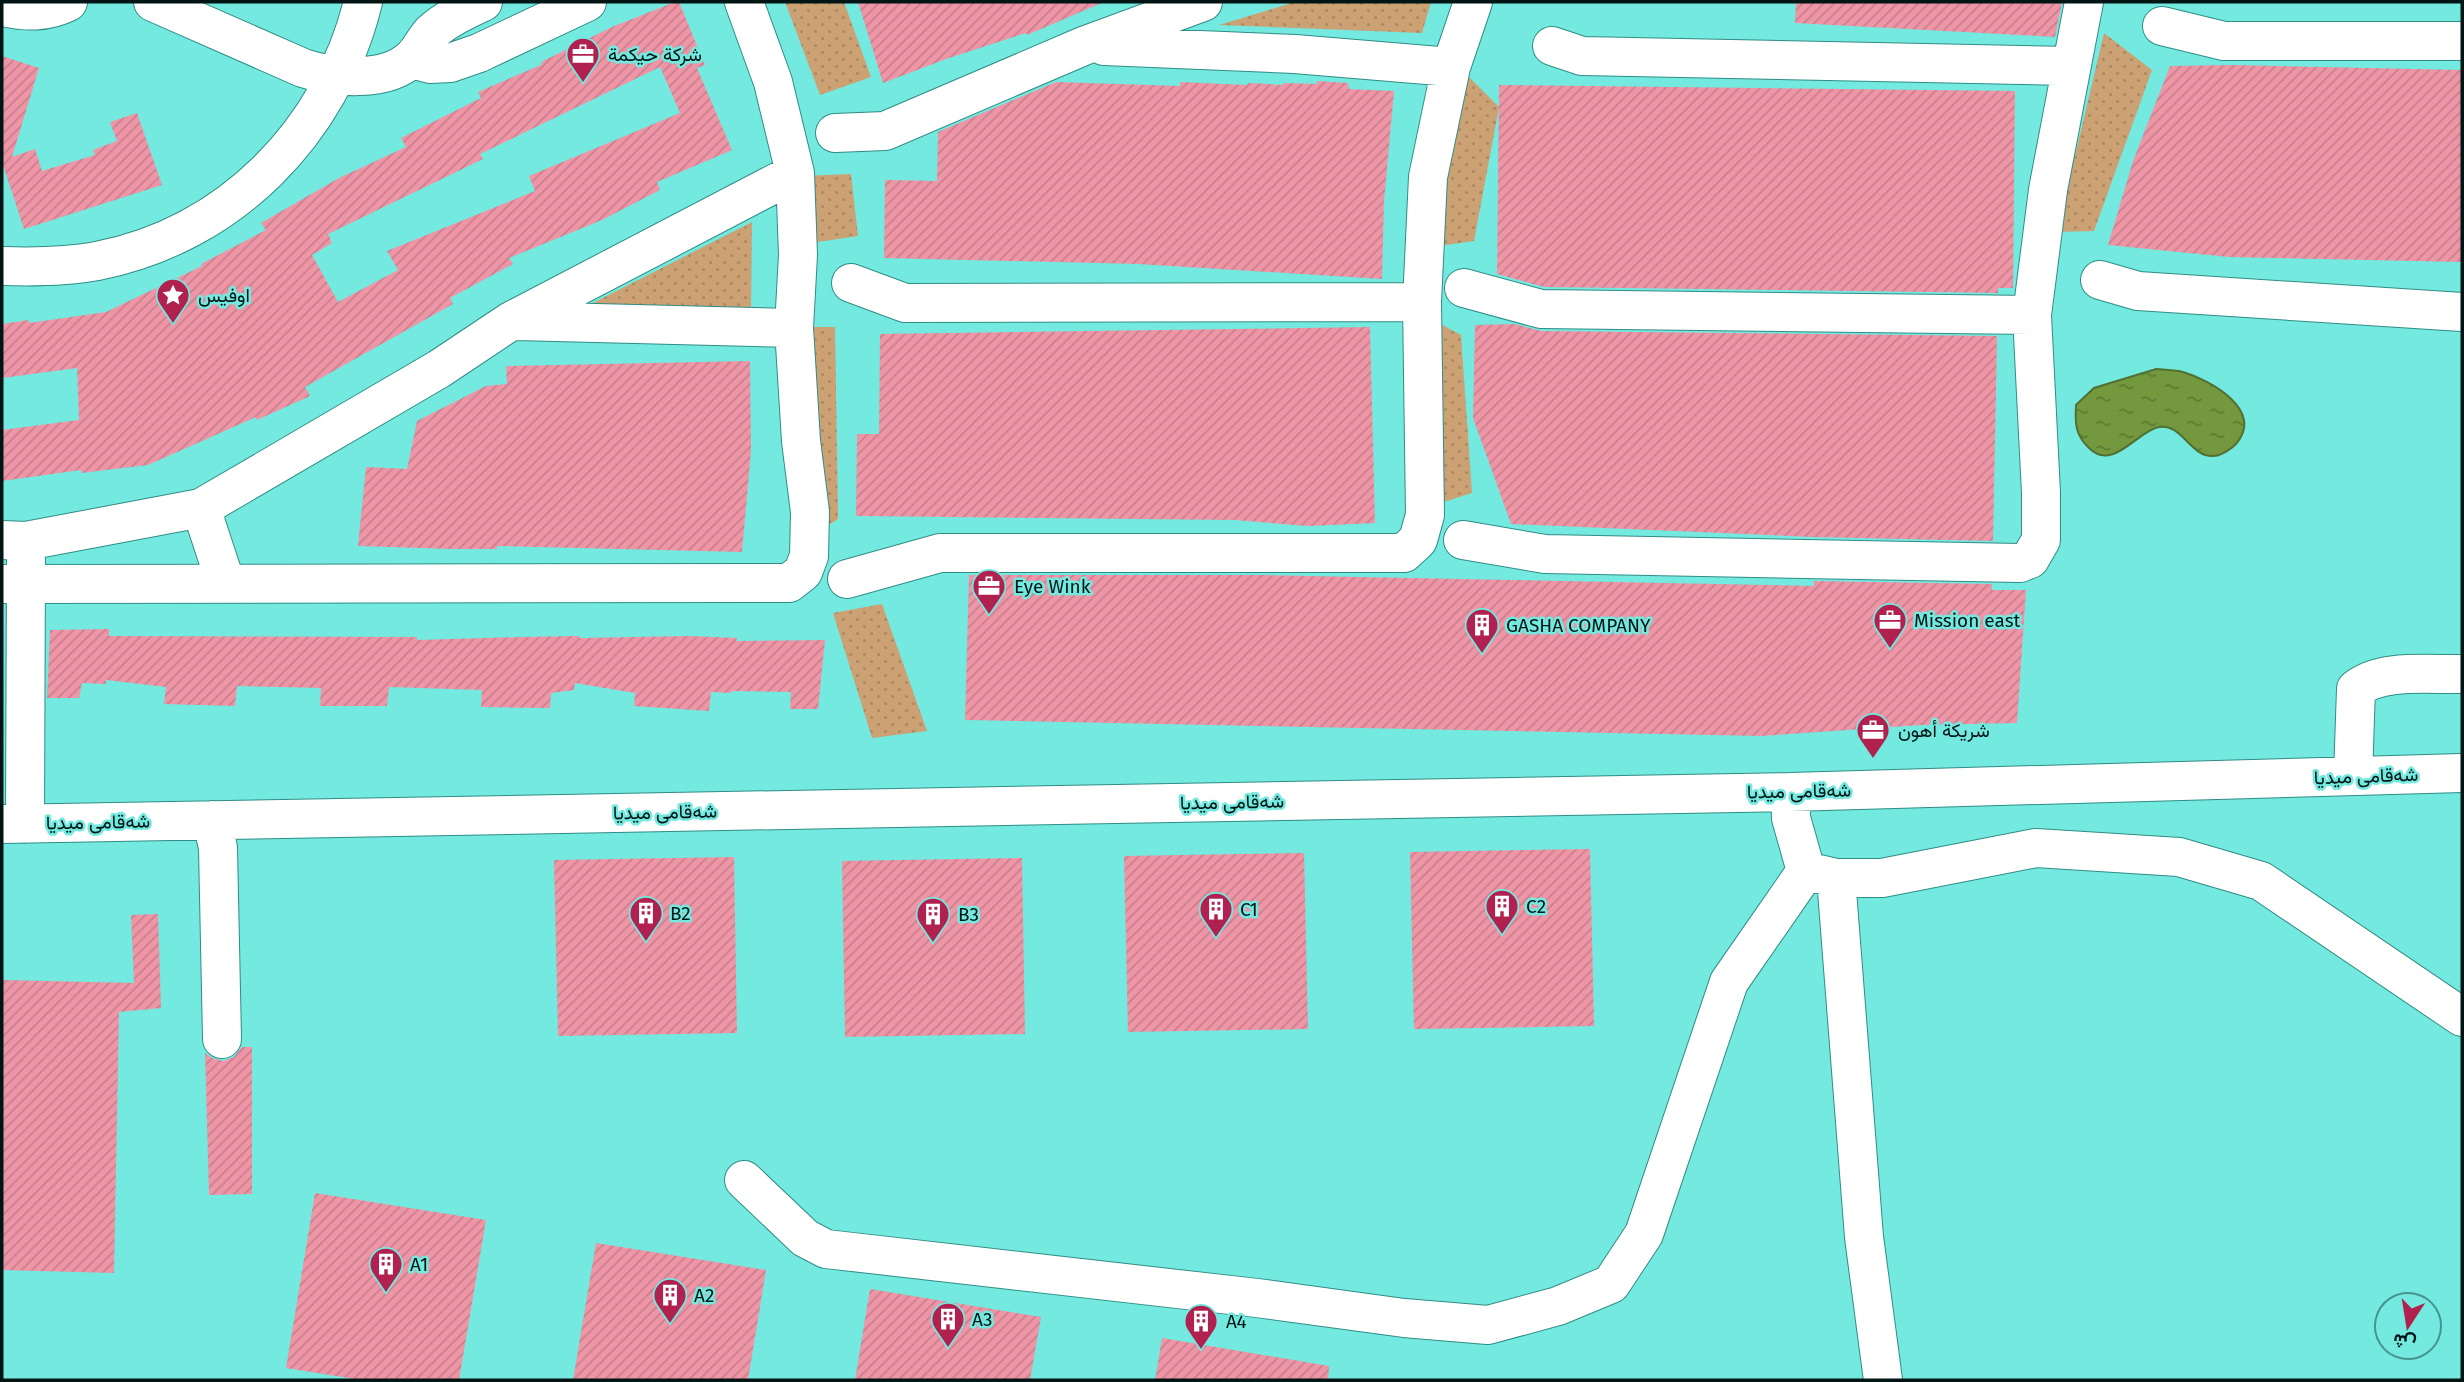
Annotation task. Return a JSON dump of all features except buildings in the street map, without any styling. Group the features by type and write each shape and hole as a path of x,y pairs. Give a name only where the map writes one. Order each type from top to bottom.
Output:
{"street":[{"path":"2,7 27,12 54,9 68,2"},
{"path":"153,2 303,68 338,76 357,77 376,74 411,60 431,33 455,16 483,2"},
{"path":"2,266 46,268 97,261 148,247 195,225 239,196 278,162 311,121 338,76 356,32 363,2"},
{"path":"411,60 430,64 450,63 479,53 587,2"},
{"path":"14,584 789,583 803,572 809,556 810,512 801,441 794,328 798,255 794,173 773,82 744,2"},
{"path":"835,134 885,131 1086,45 1203,2"},
{"path":"847,579 940,553 1404,553 1418,540 1425,515 1422,302 1428,177 1451,67 1473,2"},
{"path":"1463,540 1545,554 2020,563 2030,559 2041,540 2032,315 2048,190 2084,2"},
{"path":"2162,26 2224,41 2462,41"},
{"path":"1086,45 1295,54 1451,67"},
{"path":"1552,46 1581,56 2071,66"},
{"path":"13,824 14,541 201,508 439,369 511,321 794,173"},
{"path":"2100,280 2138,291 2462,312"},
{"path":"851,283 905,303 1422,302"},
{"path":"1464,288 1541,309 2032,315"},
{"path":"511,321 794,328"},
{"path":"201,508 226,584"},
{"path":"2353,776 2356,689 2367,680 2387,676 2462,674"},
{"name":"شەقامی میدیا","path":"13,824 1790,792 2462,773"},
{"path":"1790,792 1791,818 1821,875 1883,1380"},
{"path":"212,820 218,848 222,1039"},
{"path":"1821,875 1882,877 2036,848 2179,857 2260,881 2462,1017"},
{"path":"744,1180 805,1238 826,1250 1257,1298 1404,1318 1488,1325 1558,1306 1611,1284 1644,1234 1730,982 1821,875"}],"shaded area":[{"path":"785,2 844,2 871,77 820,95"},
{"path":"1295,2 1431,2 1422,33 1219,25"},
{"path":"2104,33 2152,70 2094,231 2057,232"},
{"path":"1463,71 1499,107 1474,241 1425,248"},
{"path":"851,174 858,236 811,243 803,176"},
{"path":"752,222 751,310 591,304"},
{"path":"1416,311 1461,335 1472,493 1431,506"},
{"path":"800,327 835,327 838,519 814,534"},
{"path":"882,604 927,731 872,738 833,613"}],"water":[{"path":"2156,369 2180,371 2194,376 2230,398 2239,408 2244,420 2243,431 2236,444 2219,455 2205,455 2174,430 2159,427 2116,453 2098,454 2089,448 2077,428 2076,405 2094,388"}],"place":[{"name":"شركة حيكمة","path":"583,84"},
{"name":"اوفيس","path":"173,325"},
{"name":"Eye Wink","path":"989,616"},
{"name":"Mission east","path":"1890,650"},
{"name":"GASHA COMPANY","path":"1482,655"},
{"name":"شريكة أهون","path":"1873,760"},
{"name":"C2","path":"1502,936"},
{"name":"C1","path":"1216,939"},
{"name":"B2","path":"646,943"},
{"name":"B3","path":"933,944"},
{"name":"A1","path":"386,1294"},
{"name":"A2","path":"670,1325"},
{"name":"A3","path":"948,1349"},
{"name":"A4","path":"1201,1351"}]}
